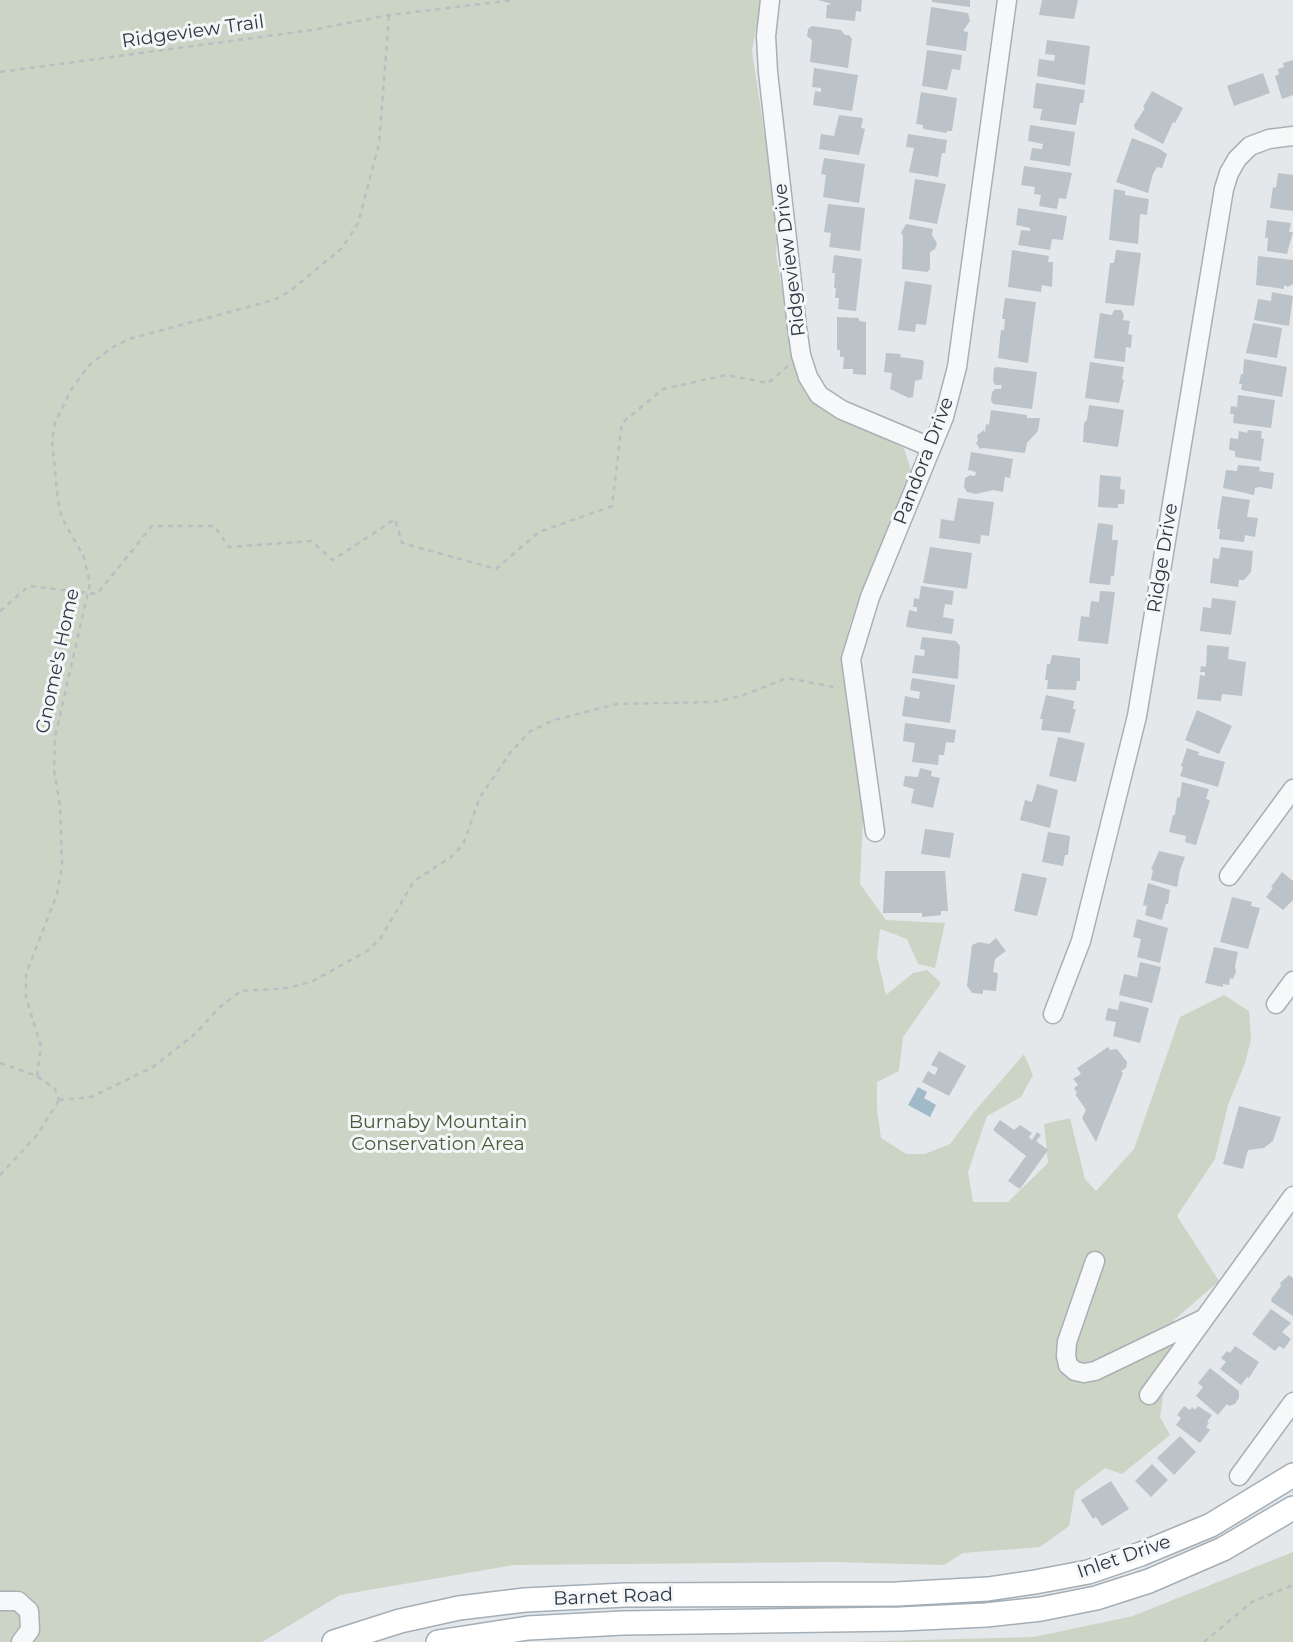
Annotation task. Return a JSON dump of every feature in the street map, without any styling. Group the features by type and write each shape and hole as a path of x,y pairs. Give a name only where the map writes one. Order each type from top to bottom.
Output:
{"main road":[{"name":"Inlet Drive","path":"897,1594 988,1589 1088,1572 1141,1554 1211,1525 1293,1475"},
{"name":"Inlet Drive","path":"900,1619 986,1615 1041,1609 1097,1598 1149,1581 1223,1549 1293,1508"},
{"name":"Barnet Road","path":"334,1642 400,1621 458,1608 525,1600 625,1595 897,1594"},
{"name":"Barnet Road","path":"438,1642 528,1628 900,1619"}],"street":[{"name":"Ridgeview Drive","path":"770,0 765,36 768,72 801,355 808,377 819,395 842,410 930,447"},
{"name":"Pandora Drive","path":"875,832 851,659 870,597 944,416 957,367 1007,0"},
{"name":"Ridge Drive","path":"1053,1014 1081,941 1137,716 1224,189 1237,159 1250,146 1269,139 1293,136"},
{"path":"1229,876 1293,789"},
{"path":"1276,1003 1293,981"},
{"path":"1149,1395 1293,1196"},
{"path":"1095,1261 1067,1342 1068,1365 1075,1371 1095,1371 1203,1319"},
{"path":"1239,1476 1293,1402"},
{"path":"0,1601 18,1601 29,1611 31,1623 26,1640"}],"path":[{"name":"Ridgeview Trail","path":"0,72 312,30 389,15 515,0"},
{"name":"Gnome's Home","path":"37,1076 41,1046 26,998 26,974 57,894 62,866 60,806 54,771 55,737 90,583 84,557 62,518 58,501 52,440 55,423 71,390 88,366 113,347 129,339 274,300 290,291 342,248 358,223 379,144 389,15"},
{"path":"0,611 29,586 97,594 152,526 214,526 229,547 311,541 333,560 395,519 402,543 496,569 539,532 612,506 622,423 663,389 726,375 768,383 801,355"},
{"path":"59,1100 91,1097 153,1066 195,1034 220,1007 241,991 289,988 313,981 367,951 380,939 414,881 454,855 464,842 480,797 510,753 529,732 554,720 617,704 714,702 741,696 788,678 856,692"},
{"path":"0,1063 37,1076 55,1089 59,1100"},
{"path":"0,1175 37,1135 59,1100"},
{"path":"1204,1642 1252,1602 1293,1585"}],"green space":[{"name":"Burnaby Mountain Conservation Area","path":"0,0 761,0 752,51 778,224 776,255 790,333 820,406 904,448 911,471 849,627 845,675 864,796 860,884 886,920 945,923 935,968 918,964 907,939 880,929 877,956 886,995 913,973 927,970 941,983 903,1037 899,1071 877,1082 881,1138 906,1154 925,1154 950,1144 1024,1054 1033,1075 1021,1097 987,1116 968,1172 973,1202 1008,1202 1048,1163 1044,1124 1070,1118 1085,1179 1096,1191 1134,1149 1180,1017 1224,995 1249,1011 1251,1039 1245,1063 1228,1105 1215,1159 1177,1216 1219,1281 1174,1320 1160,1417 1170,1435 1122,1474 1105,1468 1075,1491 1069,1526 1040,1547 963,1553 944,1565 834,1562 514,1565 340,1595 262,1642 0,1642"},
{"path":"1293,1552 1293,1642 845,1642 1034,1637 1133,1616"}],"water":[{"path":"918,1087 927,1092 924,1098 936,1105 930,1117 908,1105"}],"building":[{"path":"818,0 862,0 861,12 856,11 855,21 826,18 827,5 832,4"},
{"path":"970,0 970,7 932,2"},
{"path":"1042,0 1078,0 1074,19 1039,15"},
{"path":"931,7 968,13 970,21 963,31 968,32 966,51 926,45"},
{"path":"812,26 841,30 845,35 849,35 852,39 848,68 810,62 812,40 807,36 808,29"},
{"path":"1047,40 1090,46 1085,85 1037,76 1039,59 1054,61 1055,55 1045,54"},
{"path":"927,50 962,55 960,70 952,69 947,90 922,86"},
{"path":"1293,60 1293,95 1282,99 1275,76 1279,74 1278,69 1284,67 1283,63"},
{"path":"814,68 858,75 852,111 813,105 815,91 821,92 821,88 812,87"},
{"path":"1263,73 1270,93 1234,106 1227,86"},
{"path":"1036,83 1085,90 1076,125 1040,120 1042,109 1033,108"},
{"path":"1152,91 1183,108 1163,144 1135,129 1134,125"},
{"path":"921,92 957,98 952,131 947,133 923,129 923,125 916,124"},
{"path":"839,115 863,118 861,128 865,129 859,155 819,149 821,134 834,136"},
{"path":"1030,125 1075,132 1070,166 1030,160 1032,148 1042,149 1043,144 1028,141"},
{"path":"908,134 947,140 938,177 909,172 914,148 906,147"},
{"path":"1132,138 1167,154 1162,168 1157,167 1153,174 1148,193 1116,182"},
{"path":"824,158 865,164 859,203 823,197 826,175 821,174"},
{"path":"1024,166 1072,173 1066,199 1059,198 1057,209 1039,206 1041,195 1034,194 1035,187 1021,185"},
{"path":"1278,173 1293,175 1293,211 1270,208"},
{"path":"915,179 946,184 937,224 909,219"},
{"path":"1114,189 1125,191 1125,195 1149,199 1147,215 1140,214 1138,244 1109,240"},
{"path":"828,204 865,208 860,251 829,247 831,233 824,232"},
{"path":"1018,208 1067,216 1063,240 1052,239 1050,250 1018,245 1021,230 1030,231 1030,228 1016,225"},
{"path":"1267,220 1291,223 1289,232 1293,232 1287,254 1267,251"},
{"path":"906,224 933,229 932,235 937,243 935,249 930,252 930,269 927,272 902,269 901,233"},
{"path":"1012,250 1049,256 1048,262 1053,262 1052,287 1042,285 1041,292 1008,287"},
{"path":"1116,250 1141,253 1134,306 1105,303 1110,263 1114,263"},
{"path":"834,255 862,259 856,311 838,309 839,298 835,298 834,288 835,273 832,273"},
{"path":"1258,256 1293,260 1293,284 1288,287 1284,285 1284,289 1256,285"},
{"path":"905,281 932,285 926,325 916,324 915,332 898,330"},
{"path":"1272,292 1293,296 1289,326 1254,320 1258,299 1271,301"},
{"path":"1005,298 1036,302 1028,363 998,358 1001,330 1004,330 1005,319 1002,319"},
{"path":"1114,310 1121,310 1123,320 1130,321 1128,334 1132,335 1131,348 1126,347 1125,362 1094,358 1100,313 1112,315"},
{"path":"837,317 859,318 859,321 866,322 866,375 853,374 853,369 843,369 844,357 840,357 840,350 837,350"},
{"path":"1253,323 1282,328 1277,358 1246,353"},
{"path":"886,353 901,354 900,357 924,362 922,379 915,381 913,397 909,398 890,389 892,373 884,372"},
{"path":"1244,359 1287,367 1282,397 1241,390 1242,384 1239,384"},
{"path":"1090,362 1124,367 1119,403 1085,398"},
{"path":"994,368 1037,372 1032,409 993,404 992,392 1001,389 1002,385 995,385 993,381"},
{"path":"1238,395 1275,400 1271,428 1233,423 1231,406 1237,407"},
{"path":"1089,405 1124,410 1118,447 1083,442"},
{"path":"991,410 1040,418 1038,431 1027,443 1025,453 980,449 976,443 977,435 984,430 985,433"},
{"path":"1248,430 1262,431 1261,438 1264,439 1261,461 1235,457 1235,451 1229,450 1230,438 1238,439 1239,431 1247,433"},
{"path":"971,452 1013,459 1010,478 1005,477 1003,492 967,492 964,487 965,478 975,476 976,472 968,470"},
{"path":"1238,465 1260,467 1259,471 1274,473 1272,489 1255,488 1254,495 1223,488 1226,470 1237,471"},
{"path":"1100,475 1121,477 1120,489 1125,490 1124,504 1118,504 1118,508 1098,507"},
{"path":"1222,496 1250,500 1247,517 1258,518 1255,537 1245,535 1244,542 1219,539 1220,529 1217,529"},
{"path":"958,498 994,502 989,536 981,535 980,544 939,538 941,519 954,521"},
{"path":"1098,523 1113,525 1112,540 1118,540 1114,576 1111,576 1110,585 1089,583"},
{"path":"930,547 972,553 967,589 923,583"},
{"path":"1221,547 1253,551 1251,572 1244,580 1239,580 1238,587 1210,583 1213,558 1219,559"},
{"path":"921,586 954,591 952,605 945,604 943,617 954,619 952,634 906,627 909,610 917,612 917,607 913,607 914,598 919,599"},
{"path":"1100,591 1115,592 1108,644 1078,641 1081,616 1089,617 1091,601 1099,602"},
{"path":"1212,598 1236,601 1231,635 1200,631 1203,607 1211,608"},
{"path":"922,637 956,641 960,646 958,679 912,673 915,655 924,656 925,650 920,649"},
{"path":"1207,645 1229,647 1228,659 1246,662 1242,696 1222,694 1221,701 1197,699 1200,675 1205,676 1205,672 1200,672 1201,666 1206,667"},
{"path":"1052,655 1080,658 1080,681 1077,681 1076,690 1047,689 1047,664 1050,664"},
{"path":"912,678 955,685 950,723 902,716 905,696 919,699 920,692 910,690"},
{"path":"1046,695 1074,701 1073,709 1076,709 1070,733 1041,730 1043,719 1040,719"},
{"path":"1197,710 1232,726 1219,754 1185,740"},
{"path":"905,723 956,730 954,743 946,742 944,755 939,755 938,765 912,762 915,743 903,741"},
{"path":"1058,737 1085,743 1076,782 1049,776"},
{"path":"1187,748 1199,752 1198,755 1225,762 1218,787 1180,776"},
{"path":"920,768 932,771 931,776 940,778 933,808 911,803 914,789 903,786 905,776 918,777"},
{"path":"1182,782 1209,789 1206,799 1210,800 1196,845 1185,842 1186,836 1169,832"},
{"path":"1037,784 1058,790 1050,828 1020,820 1025,800 1032,802"},
{"path":"925,829 954,833 950,858 921,854"},
{"path":"1048,832 1070,836 1068,855 1065,855 1063,866 1042,862"},
{"path":"1159,851 1185,857 1177,887 1151,880 1151,869"},
{"path":"885,871 945,871 948,911 941,911 941,915 922,917 922,913 883,913"},
{"path":"1282,872 1293,881 1293,900 1283,910 1266,897"},
{"path":"1022,873 1047,878 1037,916 1014,911"},
{"path":"1148,883 1170,890 1162,920 1145,915 1147,906 1143,905"},
{"path":"1232,897 1252,902 1251,906 1260,908 1248,949 1220,942"},
{"path":"1137,919 1168,928 1160,963 1137,957 1141,939 1133,937"},
{"path":"996,938 1006,951 995,959 993,972 998,973 996,991 972,993 967,986 972,945 979,942 989,944"},
{"path":"1214,947 1238,952 1233,979 1230,978 1229,985 1223,984 1223,987 1205,983"},
{"path":"1140,962 1161,967 1152,1003 1119,995 1124,974 1137,977"},
{"path":"1120,1001 1149,1008 1140,1043 1113,1036 1116,1022 1105,1020 1108,1008 1118,1010"},
{"path":"1108,1047 1110,1050 1117,1049 1127,1062 1126,1068 1121,1071 1123,1073 1096,1142 1082,1118 1086,1110 1075,1094 1077,1093 1074,1088 1078,1085 1073,1079 1081,1074 1077,1068"},
{"path":"939,1051 966,1066 949,1096 922,1082 928,1071 935,1075 938,1068 931,1065"},
{"path":"1239,1106 1281,1117 1273,1141 1264,1148 1248,1150 1243,1169 1223,1164"},
{"path":"1000,1120 1014,1130 1020,1125 1032,1133 1029,1137 1032,1140 1037,1132 1041,1135 1036,1141 1048,1150 1020,1189 1008,1181 1026,1156 993,1130"},
{"path":"1289,1275 1293,1278 1293,1316 1271,1299 1281,1286 1280,1283"},
{"path":"1271,1309 1291,1323 1282,1332 1291,1339 1284,1349 1279,1346 1275,1351 1252,1334"},
{"path":"1235,1346 1259,1362 1241,1385 1220,1369 1226,1362 1221,1358"},
{"path":"1210,1368 1239,1391 1235,1404 1227,1404 1218,1415 1196,1396 1203,1387 1198,1383"},
{"path":"1184,1406 1195,1410 1198,1406 1212,1415 1206,1427 1210,1430 1200,1443 1176,1425 1181,1418 1177,1415"},
{"path":"1180,1436 1196,1452 1174,1475 1157,1458"},
{"path":"1152,1464 1168,1480 1151,1497 1135,1481"},
{"path":"1111,1481 1129,1509 1102,1526 1096,1517 1093,1519 1081,1500"}]}
